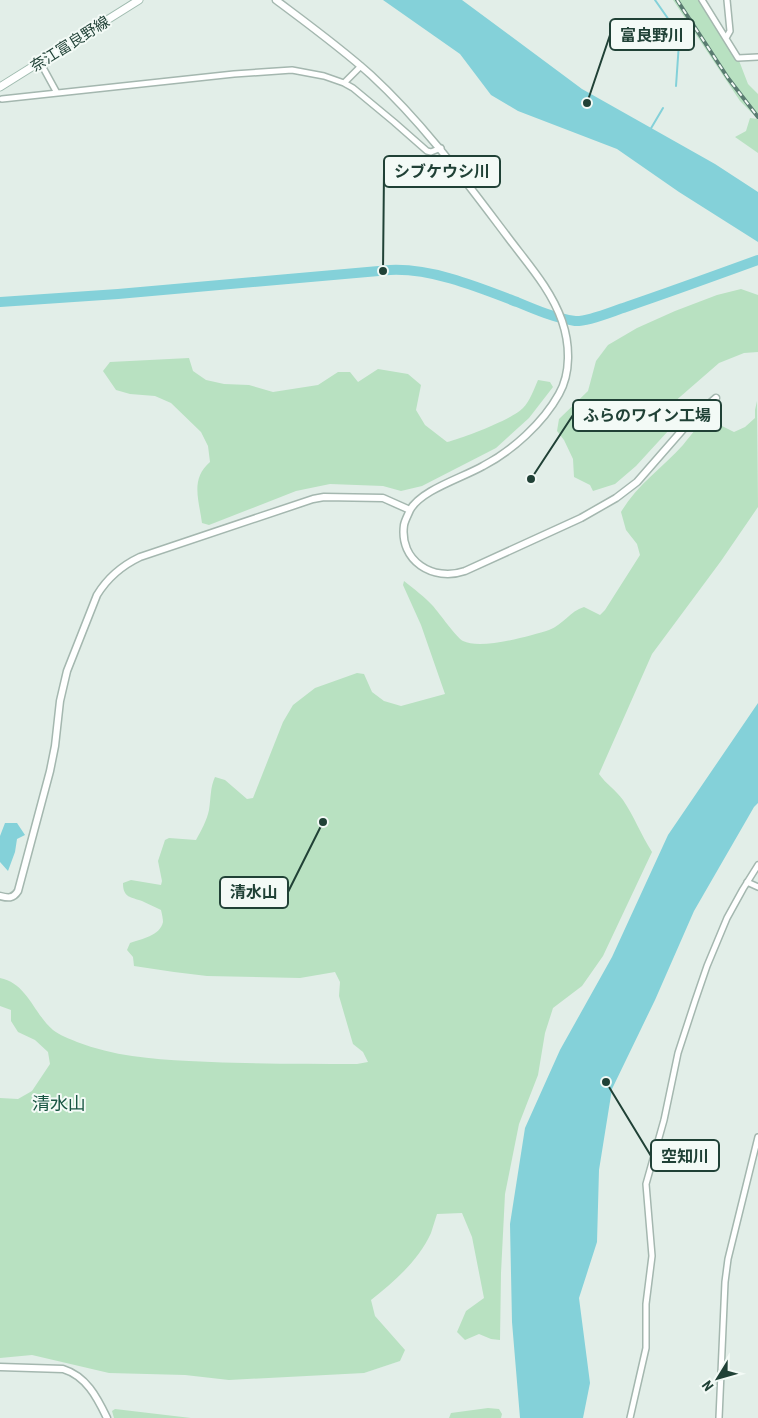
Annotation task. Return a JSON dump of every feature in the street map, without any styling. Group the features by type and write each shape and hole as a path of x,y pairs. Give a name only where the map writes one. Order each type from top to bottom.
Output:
{"main road":[{"name":"奈江富良野線","path":"0,87 139,0"}],"street":[{"path":"276,0 361,66 391,94 440,148 544,286 562,320 568,357 564,382 554,403 537,423 494,460 425,495 415,502 410,510 404,525 407,548 414,559 425,569 438,574 452,574 464,571 581,518 616,498 637,482 692,419 716,398"},
{"path":"702,0 738,58 758,57"},
{"path":"726,38 730,31 728,0"},
{"path":"40,62 57,93"},
{"path":"344,83 361,66"},
{"path":"2,99 279,70 303,72 324,76 344,83 374,105 427,151 431,152 440,148"},
{"path":"0,896 10,898 16,895 18,891 50,771 67,671 97,595 114,573 129,562 140,557 313,499 324,497 383,498 410,510"},
{"path":"630,1418 646,1348 646,1304 652,1256 646,1184 664,1120 678,1052 695,1000 727,918 758,865"},
{"path":"748,882 758,887"},
{"path":"719,1418 725,1282 728,1259 758,1136"},
{"path":"0,1367 63,1369 69,1371 81,1378 94,1393 107,1417"}],"green space":[{"path":"673,0 702,0 738,58 748,84 758,94 758,119 740,101"},
{"path":"750,118 758,119 758,153 735,137 746,131"},
{"path":"741,289 758,295 758,352 744,353 719,363 673,403 673,411 680,418 636,466 615,484 593,491 590,485 574,477 573,459 564,440 557,431 559,419 588,391 596,361 608,345 637,328 675,311 717,295"},
{"path":"189,358 193,371 206,380 224,384 249,385 273,392 318,385 338,372 350,372 358,382 378,369 408,374 421,385 416,410 425,425 447,442 487,428 518,412 528,402 538,380 550,382 553,387 529,418 496,448 422,486 401,491 383,486 330,484 296,491 209,525 202,523 197,490 200,475 210,462 208,446 201,432 171,403 155,396 130,394 116,390 103,371 110,362"},
{"path":"757,401 758,507 721,561 652,654 599,774 623,800 652,852 603,956 582,986 553,1008 545,1033 538,1075 519,1124 505,1194 500,1340 491,1339 479,1334 465,1340 457,1332 466,1311 484,1298 472,1237 462,1213 437,1214 431,1233 420,1252 397,1278 371,1300 375,1316 405,1350 400,1361 364,1373 229,1380 185,1375 109,1373 32,1355 0,1358 0,1098 18,1099 32,1091 50,1064 48,1052 35,1040 18,1032 11,1021 11,1010 0,1006 0,978 9,981 24,992 46,1023 55,1032 104,1051 146,1058 210,1062 357,1064 368,1062 363,1052 353,1044 339,996 340,982 335,972 300,978 207,976 134,966 133,957 127,950 130,943 154,934 161,927 163,919 161,910 131,898 126,894 123,883 131,880 161,885 158,861 165,840 169,838 196,840 208,814 211,789 215,777 225,780 247,799 253,798 283,722 293,705 315,688 357,673 364,674 372,692 384,701 401,706 445,694 421,625 403,585 404,581 430,603 460,639 471,643 481,644 506,641 549,630 584,607 600,615 640,555 637,544 626,530 621,512 627,503 704,421 713,415 722,426 734,432 745,427 755,418"},
{"path":"488,1408 499,1409 502,1414 501,1418 449,1418 451,1413"},
{"path":"115,1409 191,1418 114,1418 112,1411"}],"water":[{"path":"383,0 462,0 582,89 715,164 758,192 758,242 679,192 617,149 518,111 491,95 460,54"},
{"path":"758,703 758,803 694,911 655,1000 612,1089 599,1170 597,1242 579,1298 590,1383 583,1418 520,1418 512,1322 510,1224 525,1128 560,1050 612,957 668,835"},
{"path":"5,823 17,823 25,835 17,839 15,852 8,871 0,862 0,836"}],"waterway":[{"path":"655,0 669,20 679,43 676,86"},
{"path":"650,130 663,108"},
{"path":"0,302 406,270 438,275 487,290 553,316 580,321 676,290 758,260"}],"railway":[{"path":"677,0 728,78 758,117"}],"place":[{"name":"富良野川","path":"587,103"},
{"name":"シブケウシ川","path":"383,271"},
{"name":"ふらのワイン工場","path":"531,479"},
{"name":"清水山","path":"323,822"},
{"name":"空知川","path":"606,1082"}],"district":[{"name":"清水山","path":"59,1104"}]}
